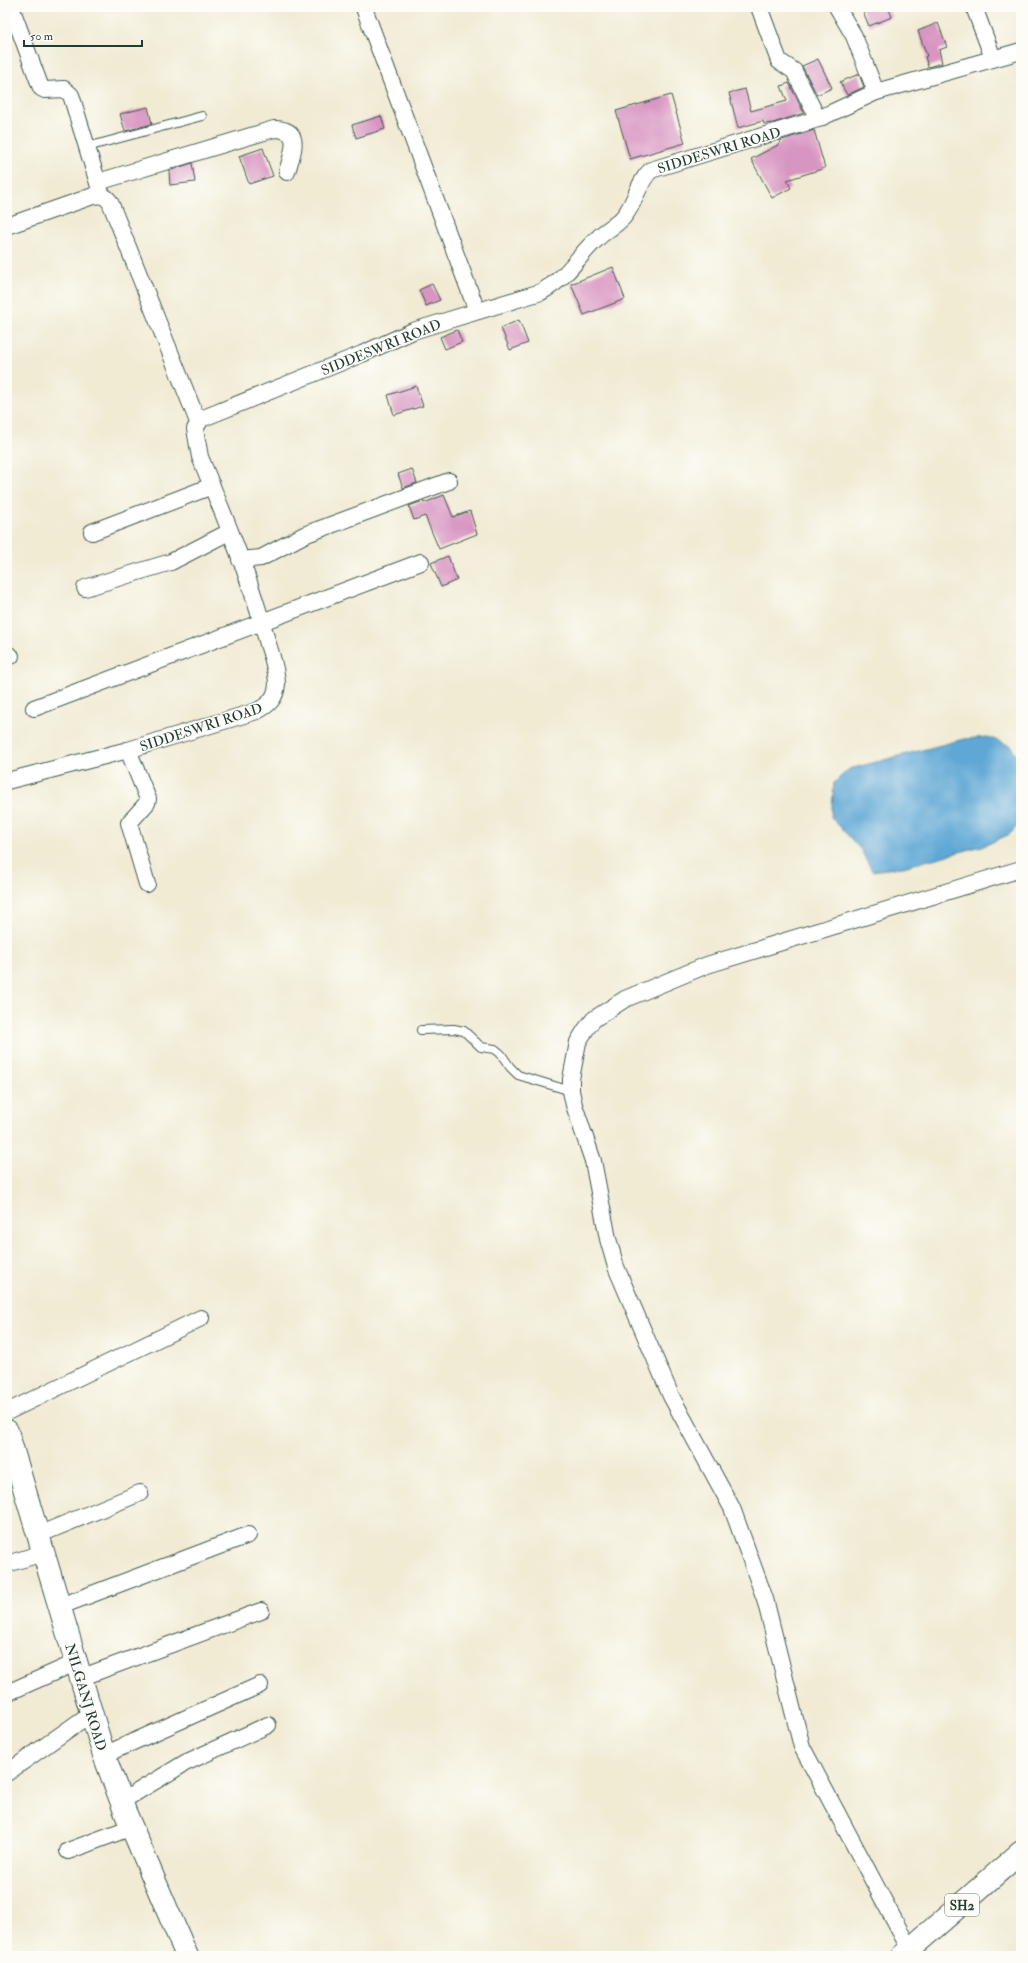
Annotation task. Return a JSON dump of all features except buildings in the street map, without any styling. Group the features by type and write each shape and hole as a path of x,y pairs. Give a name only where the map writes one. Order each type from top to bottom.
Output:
{"street":[{"name":"SIDDESWRI ROAD","path":"7,781 128,750 257,711 266,707 274,697 277,685 276,672 262,621 230,532 200,457 195,437 198,422 110,202 100,188 70,95 68,91 64,90 45,90 38,82 11,7"},
{"path":"759,7 779,61 794,71 818,119"},
{"path":"837,7 854,36 876,92"},
{"path":"974,7 993,58"},
{"path":"364,8 477,311"},
{"name":"SIDDESWRI ROAD","path":"198,422 206,416 362,354 413,331 541,292 556,283 600,236 624,217 630,208 644,176 651,170 818,119 876,92 1021,51"},
{"path":"7,226 93,196 100,188 274,129 282,129 289,132 294,139 294,146 287,172"},
{"path":"240,560 261,558 304,535 449,481"},
{"path":"92,532 212,486"},
{"path":"85,588 171,562 230,532"},
{"path":"34,708 421,562"},
{"path":"128,750 148,799 147,803 129,823 147,884"},
{"path":"906,1953 802,1747 765,1599 732,1508 671,1396 616,1267 608,1239 593,1161 571,1091 578,1042 594,1019 625,999 707,965 1021,869"},
{"path":"7,1412 201,1318"},
{"name":"NILGANJ ROAD","path":"7,1431 90,1714 104,1755 132,1827 188,1956"},
{"path":"7,1564 40,1544 140,1493"},
{"path":"58,1607 248,1535"},
{"path":"7,1693 261,1611"},
{"path":"104,1755 260,1685"},
{"path":"7,1773 90,1714"},
{"path":"122,1801 185,1763 268,1725"},
{"path":"68,1851 132,1827"},
{"name":"SH2","path":"906,1953 1021,1852"}],"lane":[{"path":"87,147 202,116"},
{"path":"421,1030 454,1028 464,1031 481,1047 498,1051 518,1075 571,1091"}],"water":[{"path":"988,737 1011,746 1021,764 1021,822 1010,834 986,845 903,867 872,871 861,850 831,817 834,783 849,769 964,739"}]}
